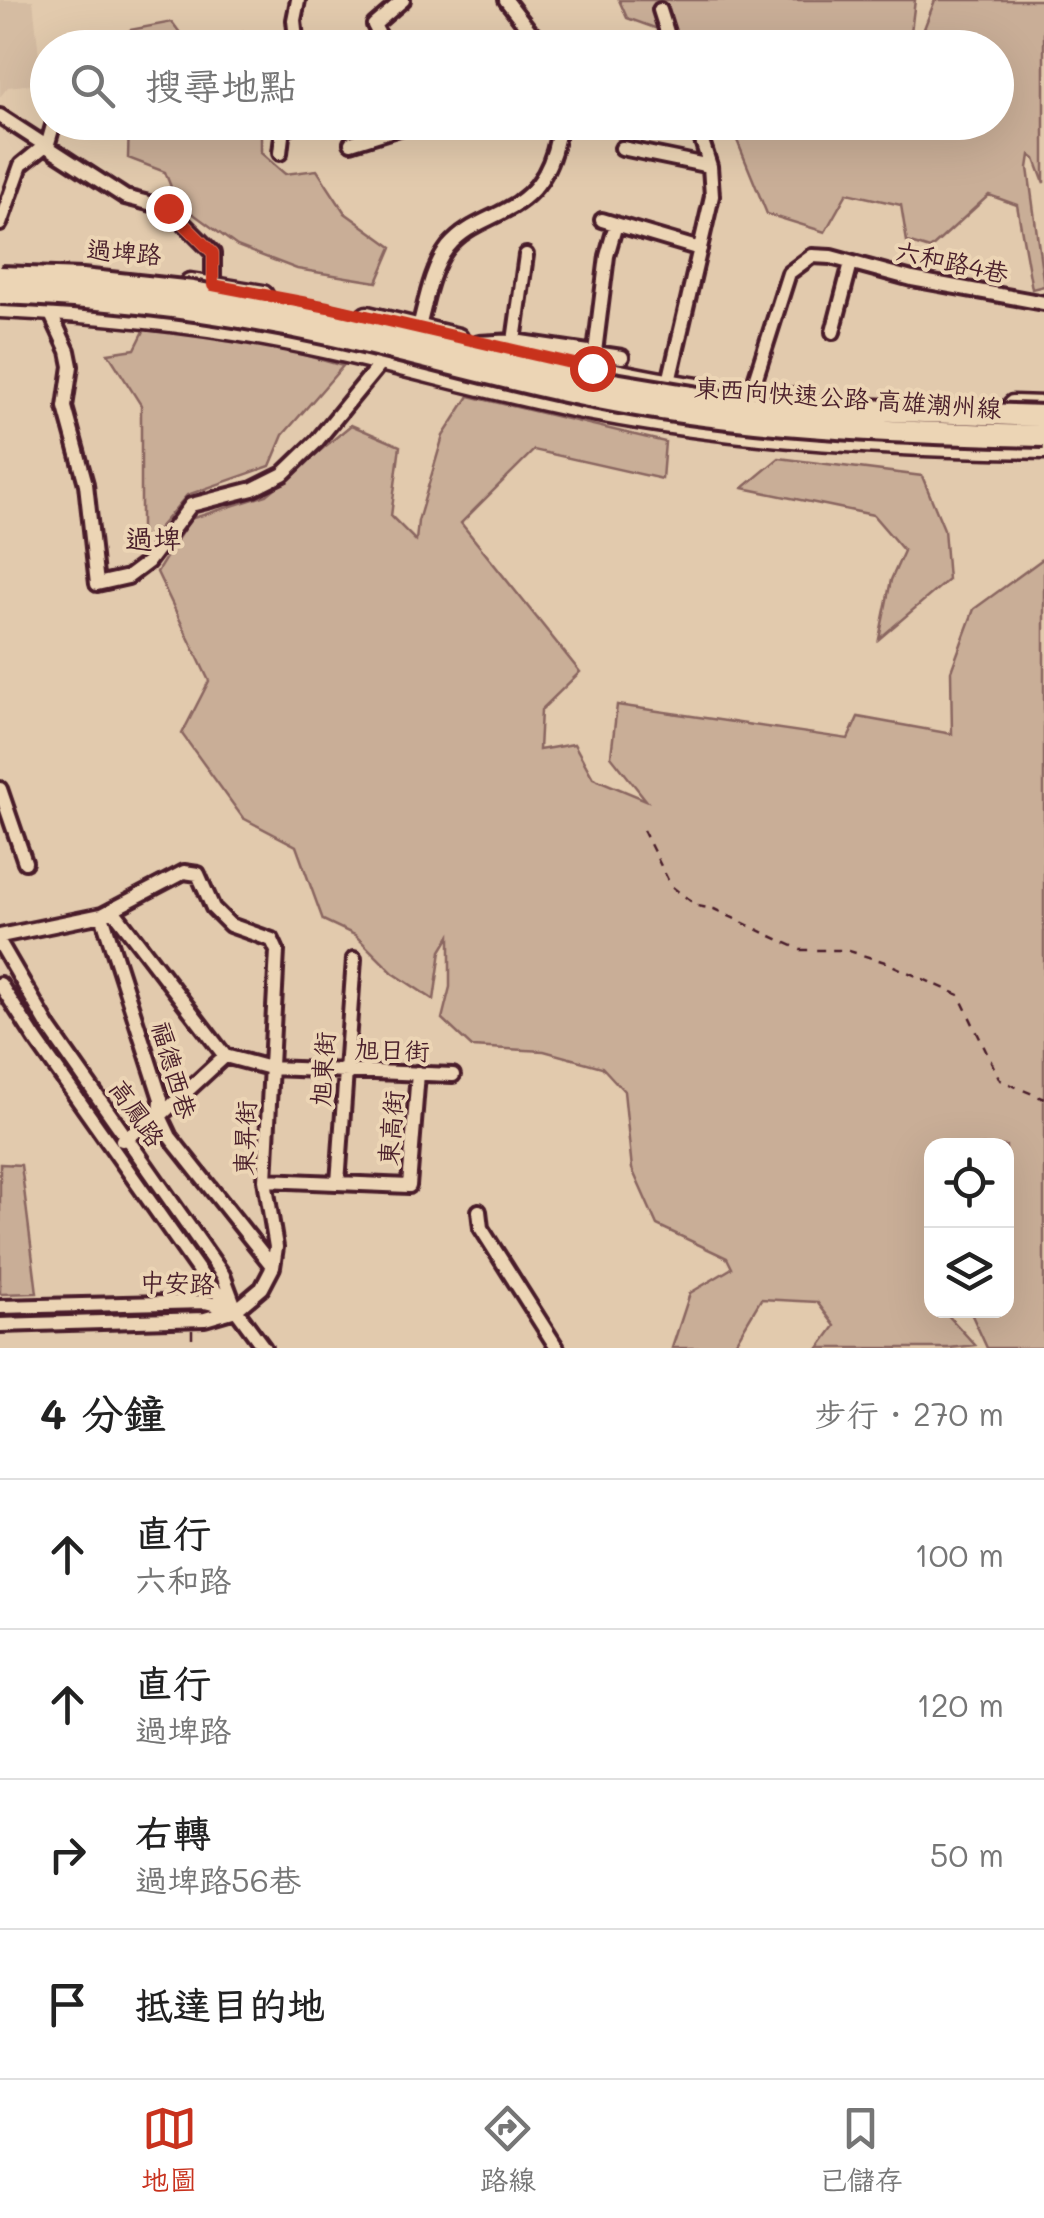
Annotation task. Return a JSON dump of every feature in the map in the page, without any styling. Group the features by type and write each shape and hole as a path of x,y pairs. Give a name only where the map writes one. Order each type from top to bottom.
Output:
{"highway":[{"name":"東西向快速公路 高雄潮州線","path":"0,271 326,316 602,382 747,406 1044,416"},
{"name":"東西向快速公路 高雄潮州線","path":"0,293 81,296 266,323 324,333 452,367 600,399 744,421 927,434 1044,436"}],"main road":[{"name":"過埤路","path":"0,271 213,285 479,343 593,360 668,382 750,396 1044,406"},
{"path":"0,308 188,323 599,412 740,435 923,448 1044,449"}],"street":[{"path":"295,30 298,0"},
{"path":"377,30 374,25 403,0"},
{"path":"506,0 530,30"},
{"path":"660,10 666,30"},
{"path":"0,116 30,136"},
{"path":"36,140 125,197 168,208 213,253 213,285"},
{"path":"0,224 21,165 48,140"},
{"path":"280,154 282,140"},
{"path":"351,142 358,140"},
{"path":"50,310 68,350 66,407 86,484 97,584 128,576 148,562 191,506 253,489 283,474 316,442 382,362 419,328 431,282 446,250 468,227 536,192 558,140"},
{"path":"668,382 712,196 710,166 702,140"},
{"path":"622,148 710,166"},
{"path":"602,220 700,249"},
{"path":"593,360 606,256 616,224"},
{"path":"514,341 526,255"},
{"name":"六和路4巷","path":"750,396 789,273 812,256 912,279 1044,302"},
{"path":"833,332 851,264"},
{"path":"479,343 514,341 593,360 622,357"},
{"path":"0,790 25,862"},
{"name":"東昇街","path":"108,912 177,874 191,872 204,882 218,914 230,925 272,940 277,951 265,1180 276,1248 273,1268"},
{"path":"0,939 108,912 225,1056 160,1116 112,1147"},
{"name":"福德西巷","path":"108,912 161,1099 160,1116 170,1137 273,1268"},
{"name":"高鳳路","path":"0,939 50,1029 223,1275 236,1310"},
{"name":"旭東街","path":"338,1183 354,959"},
{"name":"高鳳路","path":"0,984 5,998 208,1284 236,1310 264,1348"},
{"name":"旭日街","path":"225,1056 270,1068 453,1075"},
{"name":"東高街","path":"338,1183 409,1186 418,1073"},
{"path":"265,1180 338,1183"},
{"path":"479,1211 482,1228 557,1348"},
{"path":"236,1310 262,1288 273,1268"},
{"name":"中安路","path":"0,1307 205,1302 236,1310"},
{"name":"中安路","path":"0,1326 205,1320 236,1310"}],"path":[{"path":"643,830 671,886 697,906 714,909 801,950 846,950 885,962 960,995 1000,1080 1044,1099"},
{"path":"192,1320 192,1348"}],"shaded area":[{"path":"0,0 33,0 36,30 30,30 30,84 8,87 0,97"},
{"path":"619,0 915,0 911,30 661,30 627,18"},
{"path":"935,0 1044,0 1044,183 1030,155 1028,168 1044,286 1032,289 1017,205 989,195 930,249 907,242 901,205 847,193 825,232 767,214 737,140 1014,140 1014,30 924,30"},
{"path":"172,22 178,30 130,30"},
{"path":"129,140 261,140 261,153 285,174 317,170 345,213 392,247 377,282 297,269 237,246 177,202 165,172 128,158"},
{"path":"147,325 269,345 343,366 283,435 270,466 187,495 141,549 141,405 108,353 135,349"},
{"path":"469,396 665,442 662,479 534,450 461,523 580,672 541,710 539,750 574,744 593,778 646,800 611,756 617,705 848,739 858,717 952,734 951,671 974,609 1044,558 1044,1348 987,1348 973,1318 1014,1318 1014,1138 924,1138 924,1318 950,1318 975,1345 819,1348 835,1326 817,1302 761,1299 732,1348 672,1348 690,1293 732,1268 727,1258 657,1225 632,1169 624,1091 602,1067 544,1051 472,1047 442,1019 450,987 450,936 441,951 434,1000 393,973 355,935 323,920 296,846 243,818 182,734 209,681 157,572 190,519 267,495 351,425 400,446 391,516 416,541 418,521 443,436"},
{"path":"779,458 922,476 944,529 948,580 879,639 891,580 904,551 873,515 743,488"},
{"path":"0,1164 21,1165 37,1293 0,1294"}],"district":[{"name":"過埤","path":"153,539"}],"route":[{"path":"168,208 213,253 213,285 328,307 592,368"}]}
